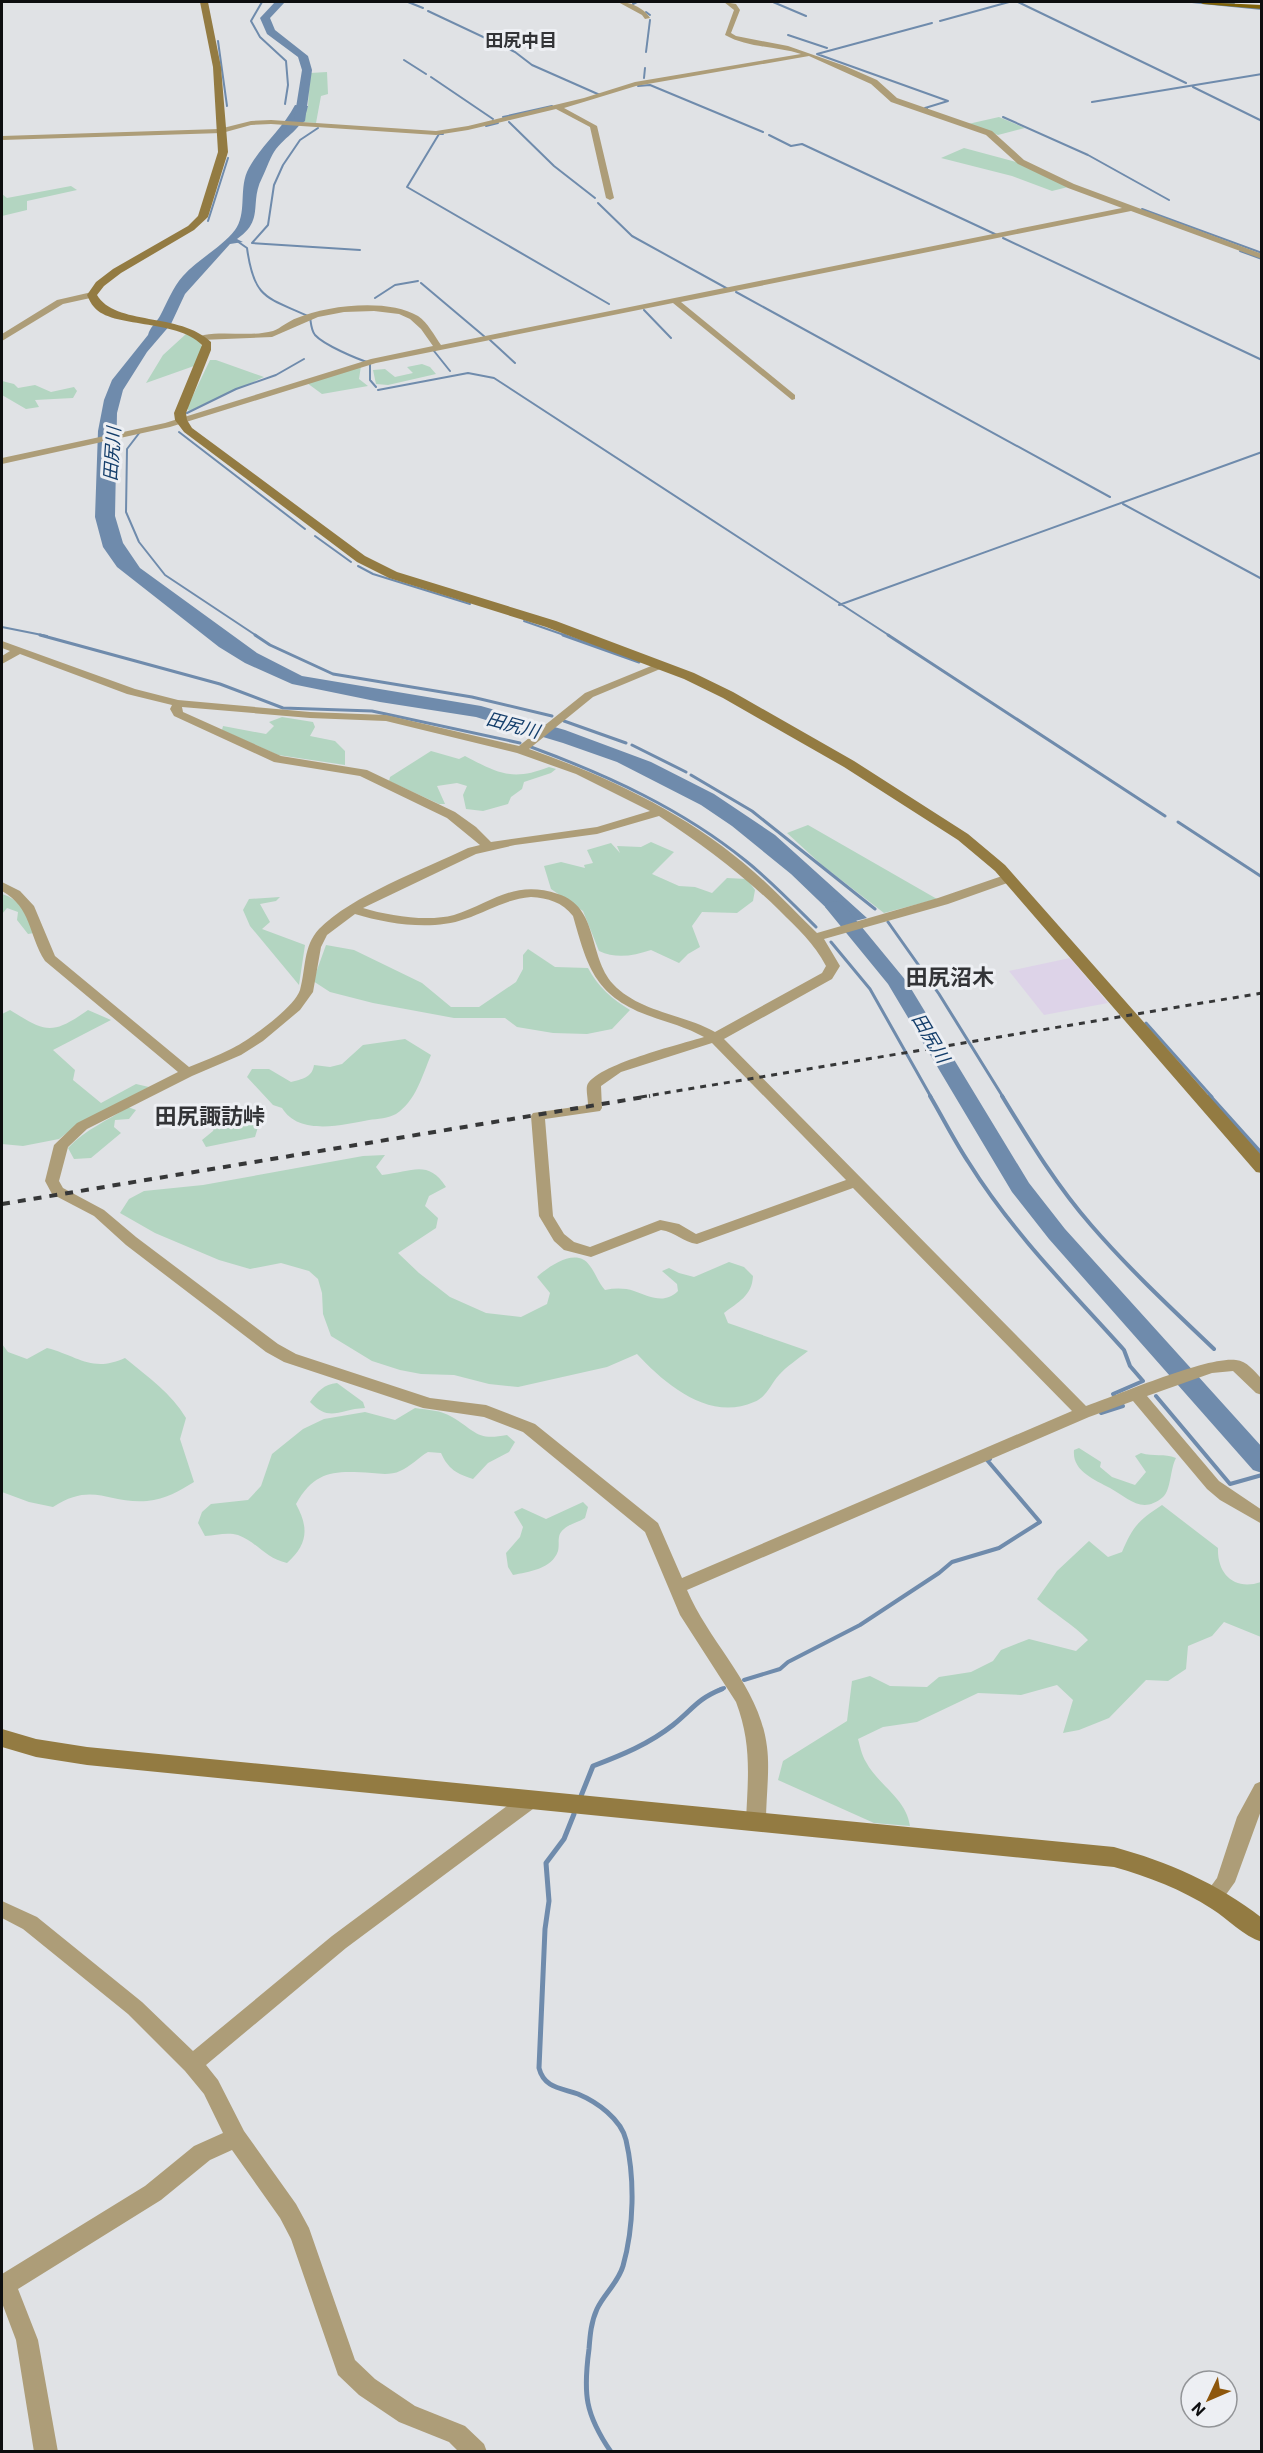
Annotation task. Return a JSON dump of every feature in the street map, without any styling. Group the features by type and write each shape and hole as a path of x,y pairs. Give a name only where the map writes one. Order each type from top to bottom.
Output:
{"main road":[{"path":"1203,2 1262,7"}],"street":[{"path":"2,338 60,302 92,295 100,284 117,271 191,228 203,217 223,152 217,67 204,2"},
{"path":"621,2 645,14 647,18"},
{"path":"727,2 734,5 737,10 727,32 737,40 784,46 876,83 885,94 894,100 989,133 1022,162 1071,186 1262,257"},
{"path":"2,138 222,131 259,122 436,133 468,128 586,100 634,84 806,55"},
{"path":"557,107 593,126 610,198"},
{"path":"2,461 181,420 374,361 676,302 1132,208"},
{"path":"92,295 99,307 110,313 182,329 204,338 215,335 271,334 309,317 356,309 399,313 413,317 419,322 439,349"},
{"path":"676,302 792,397"},
{"path":"204,338 207,344 206,350 180,413 181,420 196,437 374,567 551,624 661,665 728,695 849,764 963,837 985,853 1009,878 1262,1168"},
{"path":"2,644 131,692 178,703 386,718 521,750 580,771 661,812 750,874 820,944 832,966 827,976 715,1038 606,1074 594,1086 596,1108 538,1116 546,1216 559,1237 569,1246 591,1252 660,1226 674,1227 689,1238 697,1239 857,1181"},
{"path":"2,661 19,651"},
{"path":"521,750 590,695 661,665"},
{"path":"178,703 176,709 178,714 278,759 351,770 382,782 451,815 472,830 488,846"},
{"path":"661,812 588,832 513,841 472,851 353,909 322,933 314,947 306,992 295,1007 258,1038 216,1062 187,1073 82,1126 61,1145 52,1181 57,1191 99,1213 272,1348 290,1358 429,1404 486,1411 529,1428 652,1528 664,1562 678,1587 689,1615 744,1699 751,1717 758,1747 756,1821"},
{"path":"814,938 943,901 1009,878"},
{"path":"2,886 24,899 36,918 41,944 50,958 187,1073"},
{"path":"353,909 373,916 439,921 460,917 508,896 549,895 573,906 579,915 598,974 612,989 638,1007 701,1028 715,1038 1083,1413"},
{"path":"678,1587 1083,1413 1210,1368 1235,1365 1243,1369 1262,1389"},
{"path":"1137,1395 1213,1485 1262,1518"},
{"path":"2,1738 36,1748 87,1756 1114,1857 1153,1867 1213,1897 1262,1932"},
{"path":"1213,1897 1225,1882 1247,1817 1262,1789"},
{"path":"192,2064 339,1942 530,1800"},
{"path":"2,1909 30,1923 135,2008 192,2064 211,2087 236,2138 288,2211 301,2235 346,2367 367,2387 407,2414 457,2434 476,2451"},
{"path":"46,2451 26,2335 16,2306 2,2285 153,2193 202,2153 236,2138"}],"shaded area":[{"path":"1070,958 1108,1003 1044,1015 1009,971"}],"green space":[{"path":"327,72 328,94 321,96 316,123 303,122 308,106 310,73"},
{"path":"999,117 1025,128 998,135 968,124"},
{"path":"964,148 1020,163 1068,187 1052,191 1012,176 941,158"},
{"path":"71,186 77,190 27,201 27,210 2,216 2,194 7,198"},
{"path":"186,334 198,340 203,348 194,366 146,383 163,355"},
{"path":"210,360 216,360 264,377 189,411 187,408"},
{"path":"422,364 430,367 436,374 388,385 376,384 373,370 385,369 395,377 413,373 407,367"},
{"path":"361,366 359,379 368,386 322,394 307,383"},
{"path":"2,381 14,384 18,388 35,385 51,392 74,387 77,391 73,398 35,400 39,407 26,409 2,395"},
{"path":"282,717 313,722 315,727 310,736 335,741 345,751 345,765 278,755 222,730 223,726 266,734 274,726 269,722"},
{"path":"431,751 459,759 465,756 506,774 525,774 549,767 556,769 551,773 524,782 522,789 511,797 508,804 483,811 466,809 463,795 467,786 457,783 437,786 445,804 439,804 389,781 390,777"},
{"path":"808,825 937,899 884,913 823,866 787,833"},
{"path":"651,842 674,852 652,874 679,886 695,887 712,893 727,878 747,879 755,890 753,901 737,913 702,912 692,926 700,947 679,963 651,950 625,956 599,951 583,911 551,889 544,866 561,862 585,868 584,865 593,863 587,850 611,843 620,853 617,846 641,847"},
{"path":"2,894 19,904 34,933 28,934 17,920 18,912 7,908 2,914"},
{"path":"280,897 276,901 260,904 270,922 262,929 305,945 299,985 250,926 243,910 249,899"},
{"path":"326,945 354,950 422,983 451,1007 479,1007 516,982 523,969 523,955 528,949 555,967 588,968 606,992 630,1010 612,1029 587,1034 553,1033 517,1027 505,1018 454,1018 373,1003 330,992 313,981"},
{"path":"10,1010 32,1023 49,1028 65,1024 88,1010 111,1020 53,1050 75,1070 73,1080 101,1103 136,1084 149,1087 80,1123 59,1139 23,1146 2,1144 2,1014"},
{"path":"405,1039 431,1055 418,1088 409,1102 396,1114 386,1117 335,1126 299,1122 290,1117 282,1108 273,1105 247,1077 252,1069 269,1069 291,1082 309,1075 314,1065 330,1067 342,1064 363,1045"},
{"path":"128,1107 136,1110 129,1119 115,1120 114,1127 121,1133 91,1158 74,1159 68,1148 75,1141"},
{"path":"242,1115 258,1127 255,1137 206,1147 202,1140 213,1131 216,1124"},
{"path":"385,1155 376,1167 382,1175 418,1169 426,1170 439,1178 446,1187 429,1196 425,1206 438,1218 436,1228 398,1253 450,1297 486,1313 521,1317 547,1304 550,1293 537,1277 563,1260 578,1258 584,1260 605,1290 627,1289 662,1298 667,1298 678,1291 677,1284 662,1271 669,1268 694,1277 729,1262 744,1267 753,1276 747,1294 724,1313 728,1323 808,1351 782,1372 762,1397 737,1407 705,1404 689,1397 674,1388 637,1354 607,1367 518,1387 489,1384 454,1375 421,1374 400,1370 372,1361 331,1336 323,1314 322,1293 318,1279 309,1271 281,1263 250,1269 219,1260 155,1233 120,1213 129,1199 144,1191 203,1185 363,1156"},
{"path":"2,1344 8,1352 27,1359 47,1348 94,1364 125,1358 166,1393 186,1418 180,1439 194,1482 172,1494 154,1500 121,1500 90,1494 67,1499 53,1507 29,1502 2,1492"},
{"path":"337,1383 363,1402 365,1408 329,1413 323,1412 310,1402 321,1389"},
{"path":"415,1408 448,1415 482,1436 507,1435 515,1442 509,1452 488,1463 473,1479 454,1470 441,1453 428,1452 394,1473 337,1473 319,1478 311,1484 296,1504 303,1521 303,1542 287,1563 273,1558 238,1535 205,1536 198,1523 202,1512 211,1504 248,1500 261,1486 272,1454 303,1429 324,1419 365,1412 395,1420"},
{"path":"1079,1448 1101,1462 1100,1467 1112,1477 1135,1485 1146,1472 1135,1456 1141,1453 1176,1458 1166,1494 1148,1505 1129,1500 1080,1469 1074,1457 1074,1450"},
{"path":"583,1502 588,1507 585,1518 562,1531 559,1536 558,1551 551,1562 539,1569 513,1575 508,1567 506,1553 520,1537 523,1527 514,1512 522,1508 546,1519"},
{"path":"1162,1505 1218,1548 1218,1558 1224,1573 1229,1578 1243,1584 1261,1582 1261,1637 1224,1622 1212,1636 1188,1646 1186,1669 1168,1681 1146,1680 1109,1718 1079,1730 1063,1733 1073,1700 1057,1685 1021,1695 978,1693 917,1722 883,1727 858,1739 866,1762 898,1800 910,1826 874,1823 778,1780 783,1761 847,1721 852,1681 870,1676 890,1686 927,1687 939,1677 971,1672 993,1661 1001,1650 1029,1639 1076,1651 1088,1640 1037,1599 1057,1571 1089,1541 1108,1557 1122,1552 1138,1524"}],"water":[{"path":"295,105 308,106 306,114 272,155 258,187 254,218 246,232 237,239 243,242 230,244 185,294 171,324 147,352 123,390 117,413 115,516 123,543 140,568 257,653 302,676 481,706 565,730 651,762 714,794 775,835 867,918 843,924 791,874 732,826 701,805 617,762 476,717 380,702 292,684 245,663 219,647 117,567 103,547 95,517 98,431 104,400 112,380 148,335 179,280 223,242 239,224 247,172"}],"waterway":[{"path":"262,2 251,21 260,37 286,61 288,85 285,104"},
{"name":"田尻川","path":"280,2 265,18 271,32 303,56 307,70 299,121 289,130"},
{"path":"408,2 423,8"},
{"path":"633,4 637,2"},
{"path":"773,2 806,16"},
{"path":"940,21 1009,2"},
{"path":"1018,2 1186,83"},
{"path":"1192,2 1262,9"},
{"path":"1213,2 1234,4"},
{"path":"428,11 515,52 532,65 600,95"},
{"path":"646,12 650,15"},
{"path":"646,52 650,20"},
{"path":"927,109 925,108 948,101 817,54 932,23"},
{"path":"788,35 827,48"},
{"path":"218,41 227,106"},
{"path":"404,60 426,74"},
{"path":"644,78 645,68"},
{"path":"1092,102 1262,74"},
{"path":"431,77 493,119"},
{"path":"638,86 650,85 763,132"},
{"path":"1193,87 1262,121"},
{"path":"503,117 552,106"},
{"path":"1003,117 1088,155 1169,200"},
{"path":"509,122 554,166 595,198"},
{"path":"486,126 498,123"},
{"path":"318,128 300,140 283,165 274,185 268,225 252,243 360,250"},
{"path":"443,134 439,134 407,187 609,304"},
{"path":"769,135 791,146 802,144 997,235"},
{"path":"208,221 228,158"},
{"path":"598,203 632,236 728,289"},
{"path":"1142,209 1262,253"},
{"path":"1003,238 1262,360"},
{"path":"237,241 247,248 254,278 265,294 310,317 311,326 319,339 370,363 370,380 376,387"},
{"path":"1240,251 1262,259"},
{"path":"375,298 395,285 418,281"},
{"path":"421,283 485,337"},
{"path":"736,292 1110,497"},
{"path":"644,310 671,338"},
{"path":"490,340 515,363"},
{"path":"434,351 450,371"},
{"path":"187,413 236,389 276,375 304,359"},
{"path":"378,390 468,373 494,378 841,604"},
{"path":"140,432 127,449 126,512 139,542 165,575 257,636"},
{"path":"179,432 305,529"},
{"path":"841,604 1262,452"},
{"path":"1123,504 1262,579"},
{"path":"315,536 351,562"},
{"path":"358,566 373,574 470,604"},
{"path":"841,604 890,636"},
{"path":"524,621 567,636"},
{"path":"2,627 47,636"},
{"path":"40,635 220,684 283,708 372,711 520,743"},
{"path":"255,635 270,645 333,674 472,697 552,716"},
{"path":"563,635 639,662"},
{"path":"888,635 1165,816"},
{"path":"564,721 626,743"},
{"path":"632,745 686,772"},
{"path":"531,747 616,782 696,825 722,842 755,869 816,927"},
{"path":"691,775 752,811 875,909"},
{"path":"1178,822 1262,877"},
{"name":"田尻川","path":"835,907 897,982 1020,1187 1057,1234 1262,1464"},
{"path":"888,922 939,994 1003,1097"},
{"path":"831,942 870,989 931,1097"},
{"path":"1146,1023 1212,1097"},
{"path":"930,1096 964,1155 1004,1213 1042,1260 1124,1350 1130,1366 1143,1381 1113,1394 1115,1397"},
{"path":"1002,1096 1078,1210 1136,1273 1214,1349"},
{"path":"1210,1096 1262,1154"},
{"path":"1156,1396 1230,1484 1262,1475"},
{"path":"1101,1413 1123,1406"},
{"path":"744,1680 780,1669 788,1662 860,1625 952,1562 999,1548 1040,1522 987,1460 990,1459"},
{"path":"719,1690 724,1688"},
{"path":"581,1796 593,1766 654,1738 701,1701 722,1689"},
{"path":"574,1814 564,1839 546,1863 549,1901 545,1929 539,2068 541,2075 549,2083 585,2097 614,2118 623,2132 629,2155 632,2203 627,2251 621,2272 593,2319 586,2379 591,2415 611,2452"}],"railway":[{"path":"641,1097 1262,993"},
{"path":"2,1204 650,1096"}],"district":[{"name":"田尻中目","path":"521,40"},
{"name":"田尻沼木","path":"950,977"},
{"name":"田尻諏訪峠","path":"210,1116"}]}
